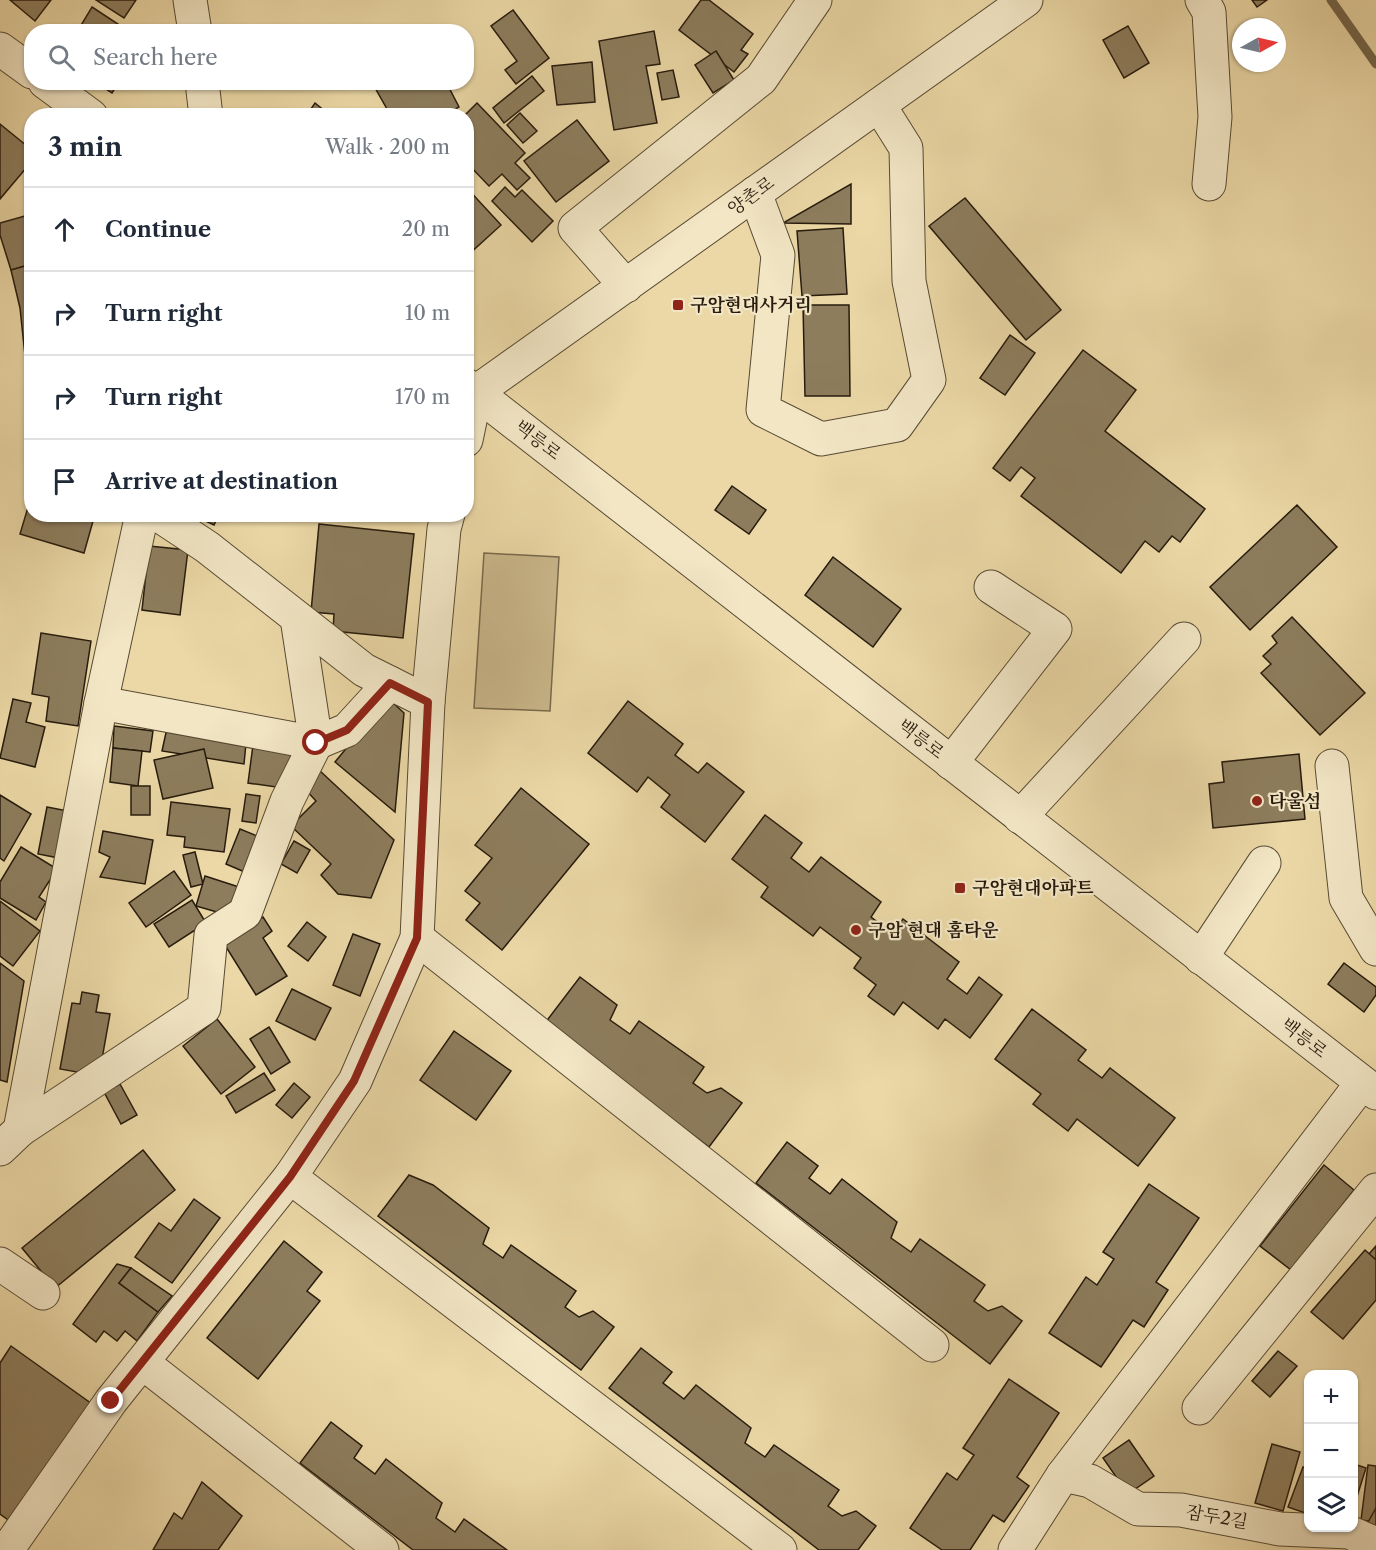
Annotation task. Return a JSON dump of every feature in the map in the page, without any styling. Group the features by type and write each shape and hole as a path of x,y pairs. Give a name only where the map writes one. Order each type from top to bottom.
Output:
{"street":[{"path":"190,0 194,24"},
{"path":"626,286 575,228 761,79 815,0"},
{"name":"양촌로","path":"474,387 626,286 1026,0"},
{"path":"1202,0 1209,12 1215,117 1209,184"},
{"path":"0,49 24,66"},
{"path":"56,90 80,108"},
{"path":"203,90 205,108"},
{"path":"755,193 778,255 763,410 821,439 897,425 929,380 909,281 906,148 879,105"},
{"name":"백릉로","path":"474,391 1369,1088"},
{"path":"10,1140 140,522"},
{"path":"169,522 207,547 364,670 428,702"},
{"path":"7,1550 111,1401 290,1177 354,1081 417,938 428,702 446,522"},
{"path":"951,763 1055,629 991,587"},
{"path":"10,1140 204,1008 211,935 245,913 287,801 316,743 297,618"},
{"path":"1020,817 1184,639"},
{"path":"101,703 316,743 347,730 390,683"},
{"path":"1332,766 1346,898 1376,949"},
{"path":"1201,958 1264,863"},
{"path":"417,938 932,1345"},
{"path":"1015,1550 1063,1475 1369,1088"},
{"path":"290,1177 780,1550"},
{"path":"1199,1408 1376,1190"},
{"path":"0,1264 43,1293"},
{"path":"143,1363 382,1550"},
{"name":"잠두2길","path":"1063,1475 1090,1481 1138,1509 1181,1510 1280,1528 1302,1540 1349,1532 1376,1544"}],"shaded area":[{"path":"484,553 559,557 550,711 474,708"}],"building":[{"path":"10,0 51,0 35,21"},
{"path":"96,0 136,0 124,18"},
{"path":"701,0 709,0 753,34 741,50 748,54 734,72 679,30"},
{"path":"1252,0 1267,0 1257,7"},
{"path":"92,7 118,24 82,24"},
{"path":"513,10 549,58 516,84 505,70 517,61 491,26"},
{"path":"1128,26 1149,63 1124,78 1103,40"},
{"path":"654,31 660,64 646,66 657,123 614,130 599,41"},
{"path":"716,51 734,80 713,93 695,65"},
{"path":"592,62 595,102 557,105 552,66"},
{"path":"673,70 679,97 662,100 657,73"},
{"path":"532,76 544,91 504,123 493,108"},
{"path":"376,90 450,90 459,107 457,108 386,108"},
{"path":"315,103 321,108 312,108"},
{"path":"477,103 525,153 515,163 530,178 517,190 502,174 489,186 474,170 474,108 472,108"},
{"path":"520,113 537,131 523,143 507,125"},
{"path":"577,120 609,161 556,202 524,161"},
{"path":"0,124 24,144 24,170 0,199"},
{"path":"851,184 851,224 783,223"},
{"path":"505,187 515,197 522,190 553,221 532,242 492,201"},
{"path":"474,196 501,225 474,250"},
{"path":"965,198 1061,310 1026,340 929,226"},
{"path":"24,216 24,266 11,270 0,235 0,223"},
{"path":"843,228 847,294 802,296 797,231"},
{"path":"24,266 24,346 20,308 11,270"},
{"path":"803,305 849,305 850,396 805,396"},
{"path":"1010,335 1035,353 1005,395 980,378"},
{"path":"1083,350 1136,390 1105,431 1205,509 1180,542 1172,536 1159,552 1145,541 1121,573 1021,496 1035,478 1021,467 1010,481 993,468"},
{"path":"732,486 766,510 749,534 715,510"},
{"path":"1297,505 1337,547 1250,630 1210,587"},
{"path":"24,521 93,522 84,553 20,534"},
{"path":"319,524 414,534 403,638 333,631 334,614 311,612"},
{"path":"149,546 188,550 180,615 142,610"},
{"path":"833,557 901,609 873,647 805,595"},
{"path":"1292,617 1365,693 1320,735 1261,673 1271,664 1263,656 1277,643 1272,636"},
{"path":"41,633 91,641 78,726 46,721 49,697 32,694"},
{"path":"388,698 404,713 395,812 335,762"},
{"path":"13,699 31,703 26,722 45,727 35,767 0,758"},
{"path":"628,701 683,744 675,755 698,773 707,763 744,792 705,842 661,807 670,795 648,777 637,792 588,753"},
{"path":"114,726 153,731 150,752 113,748"},
{"path":"167,728 246,743 244,764 162,751"},
{"path":"253,745 295,750 290,789 248,783"},
{"path":"113,748 142,751 138,786 110,782"},
{"path":"204,749 213,788 163,799 154,760"},
{"name":"다울섬","path":"1299,754 1305,819 1213,828 1209,784 1224,782 1222,762"},
{"path":"319,770 394,840 371,898 338,894 321,875 331,864 291,826 316,801 304,788"},
{"path":"131,786 150,786 150,815 131,815"},
{"path":"521,788 589,844 502,950 466,920 480,903 465,891 492,858 475,845"},
{"path":"246,794 260,796 256,823 242,821"},
{"path":"0,795 31,814 4,861 0,858"},
{"path":"171,802 230,809 224,852 184,847 185,837 167,835"},
{"path":"47,807 68,811 59,858 38,854"},
{"name":"구암 현대 홈타운","path":"765,815 802,843 791,858 809,872 821,857 881,902 871,917 892,933 903,919 959,962 947,979 967,994 979,977 1002,995 970,1038 945,1019 938,1029 903,1002 894,1015 868,996 876,985 854,968 861,958 820,927 813,936 761,897 768,887 732,859"},
{"path":"240,829 262,838 247,873 226,864"},
{"path":"103,831 153,840 145,884 100,877 110,857 99,852"},
{"path":"294,841 310,850 297,873 281,864"},
{"path":"21,847 57,869 39,897 46,902 36,920 0,898 0,882"},
{"path":"195,852 203,884 191,887 183,855"},
{"path":"174,871 191,895 146,927 129,903"},
{"path":"205,876 239,887 231,916 196,906"},
{"path":"192,900 206,923 169,947 154,924"},
{"path":"0,901 40,931 13,966 0,956"},
{"path":"263,917 272,931 263,938 287,976 256,995 223,942"},
{"path":"307,922 326,937 308,961 288,946"},
{"path":"353,934 380,944 360,996 333,985"},
{"path":"0,963 24,981 7,1082 0,1080"},
{"path":"1344,963 1376,987 1376,995 1364,1012 1328,984"},
{"path":"580,977 617,1005 610,1020 630,1034 639,1021 704,1067 693,1083 707,1093 721,1088 742,1103 709,1147 545,1023"},
{"path":"292,989 331,1008 315,1040 276,1021"},
{"path":"82,992 99,995 96,1012 110,1014 99,1076 60,1069 72,1003 80,1004"},
{"path":"1032,1009 1086,1050 1078,1060 1102,1078 1110,1068 1175,1118 1138,1166 1077,1119 1068,1131 1033,1104 1041,1094 995,1059"},
{"path":"217,1019 255,1067 221,1094 183,1046"},
{"path":"269,1027 290,1062 271,1074 250,1039"},
{"path":"454,1031 511,1071 476,1120 420,1080"},
{"path":"264,1073 275,1090 236,1113 226,1096"},
{"path":"294,1083 310,1097 292,1118 276,1105"},
{"path":"120,1084 137,1115 121,1124 104,1092"},
{"path":"787,1142 818,1166 809,1178 830,1194 842,1179 897,1222 891,1238 911,1252 920,1239 985,1285 974,1301 988,1311 1002,1306 1022,1321 990,1364 756,1183"},
{"path":"143,1150 175,1190 55,1288 22,1248"},
{"path":"1324,1165 1354,1190 1291,1270 1260,1246"},
{"path":"409,1175 433,1185 489,1228 483,1244 503,1258 511,1245 576,1291 565,1307 579,1317 593,1311 614,1327 581,1370 378,1216"},
{"path":"1149,1184 1199,1218 1156,1282 1168,1290 1144,1327 1133,1320 1101,1367 1049,1333 1086,1277 1097,1285 1114,1259 1103,1252"},
{"path":"194,1199 220,1218 172,1283 135,1257 159,1223 171,1231"},
{"path":"284,1241 322,1272 307,1291 320,1301 258,1379 207,1338"},
{"path":"1376,1246 1376,1260 1369,1254"},
{"path":"1365,1250 1376,1260 1376,1300 1343,1339 1311,1312"},
{"path":"117,1264 131,1268 119,1283 158,1312 137,1341 125,1331 117,1341 104,1331 96,1342 73,1324"},
{"path":"131,1268 172,1296 158,1312 119,1283"},
{"path":"11,1346 92,1404 11,1522 0,1514 0,1363"},
{"path":"641,1348 672,1372 663,1383 684,1399 696,1385 751,1428 745,1443 765,1457 774,1445 839,1490 828,1506 842,1516 856,1511 876,1526 858,1550 819,1550 609,1388"},
{"path":"1278,1351 1297,1366 1270,1397 1252,1381"},
{"path":"1009,1379 1059,1413 1017,1477 1029,1486 1004,1522 993,1515 970,1550 942,1550 910,1528 947,1473 957,1480 974,1455 963,1448"},
{"path":"331,1422 362,1446 354,1458 375,1474 386,1459 442,1503 436,1518 455,1532 464,1519 507,1550 413,1550 300,1463"},
{"path":"1129,1440 1154,1476 1128,1494 1103,1458"},
{"path":"1272,1444 1300,1452 1283,1511 1255,1503"},
{"path":"1358,1465 1366,1468 1358,1493"},
{"path":"1368,1465 1376,1466 1376,1522 1361,1520"},
{"path":"1303,1467 1304,1513 1288,1507"},
{"path":"202,1482 242,1516 218,1550 153,1550 174,1513 182,1519"},
{"path":"1376,1508 1376,1529 1367,1524"}],"waterway":[{"path":"1331,0 1376,64"}],"place":[{"name":"구암현대사거리","path":"678,305"},
{"name":"다울섬","path":"1257,801"},
{"name":"구암현대아파트","path":"960,888"},
{"name":"구암 현대 홈타운","path":"856,930"}],"route":[{"path":"111,1401 290,1177 354,1081 417,938 428,702 390,683 347,730 316,743"}]}
